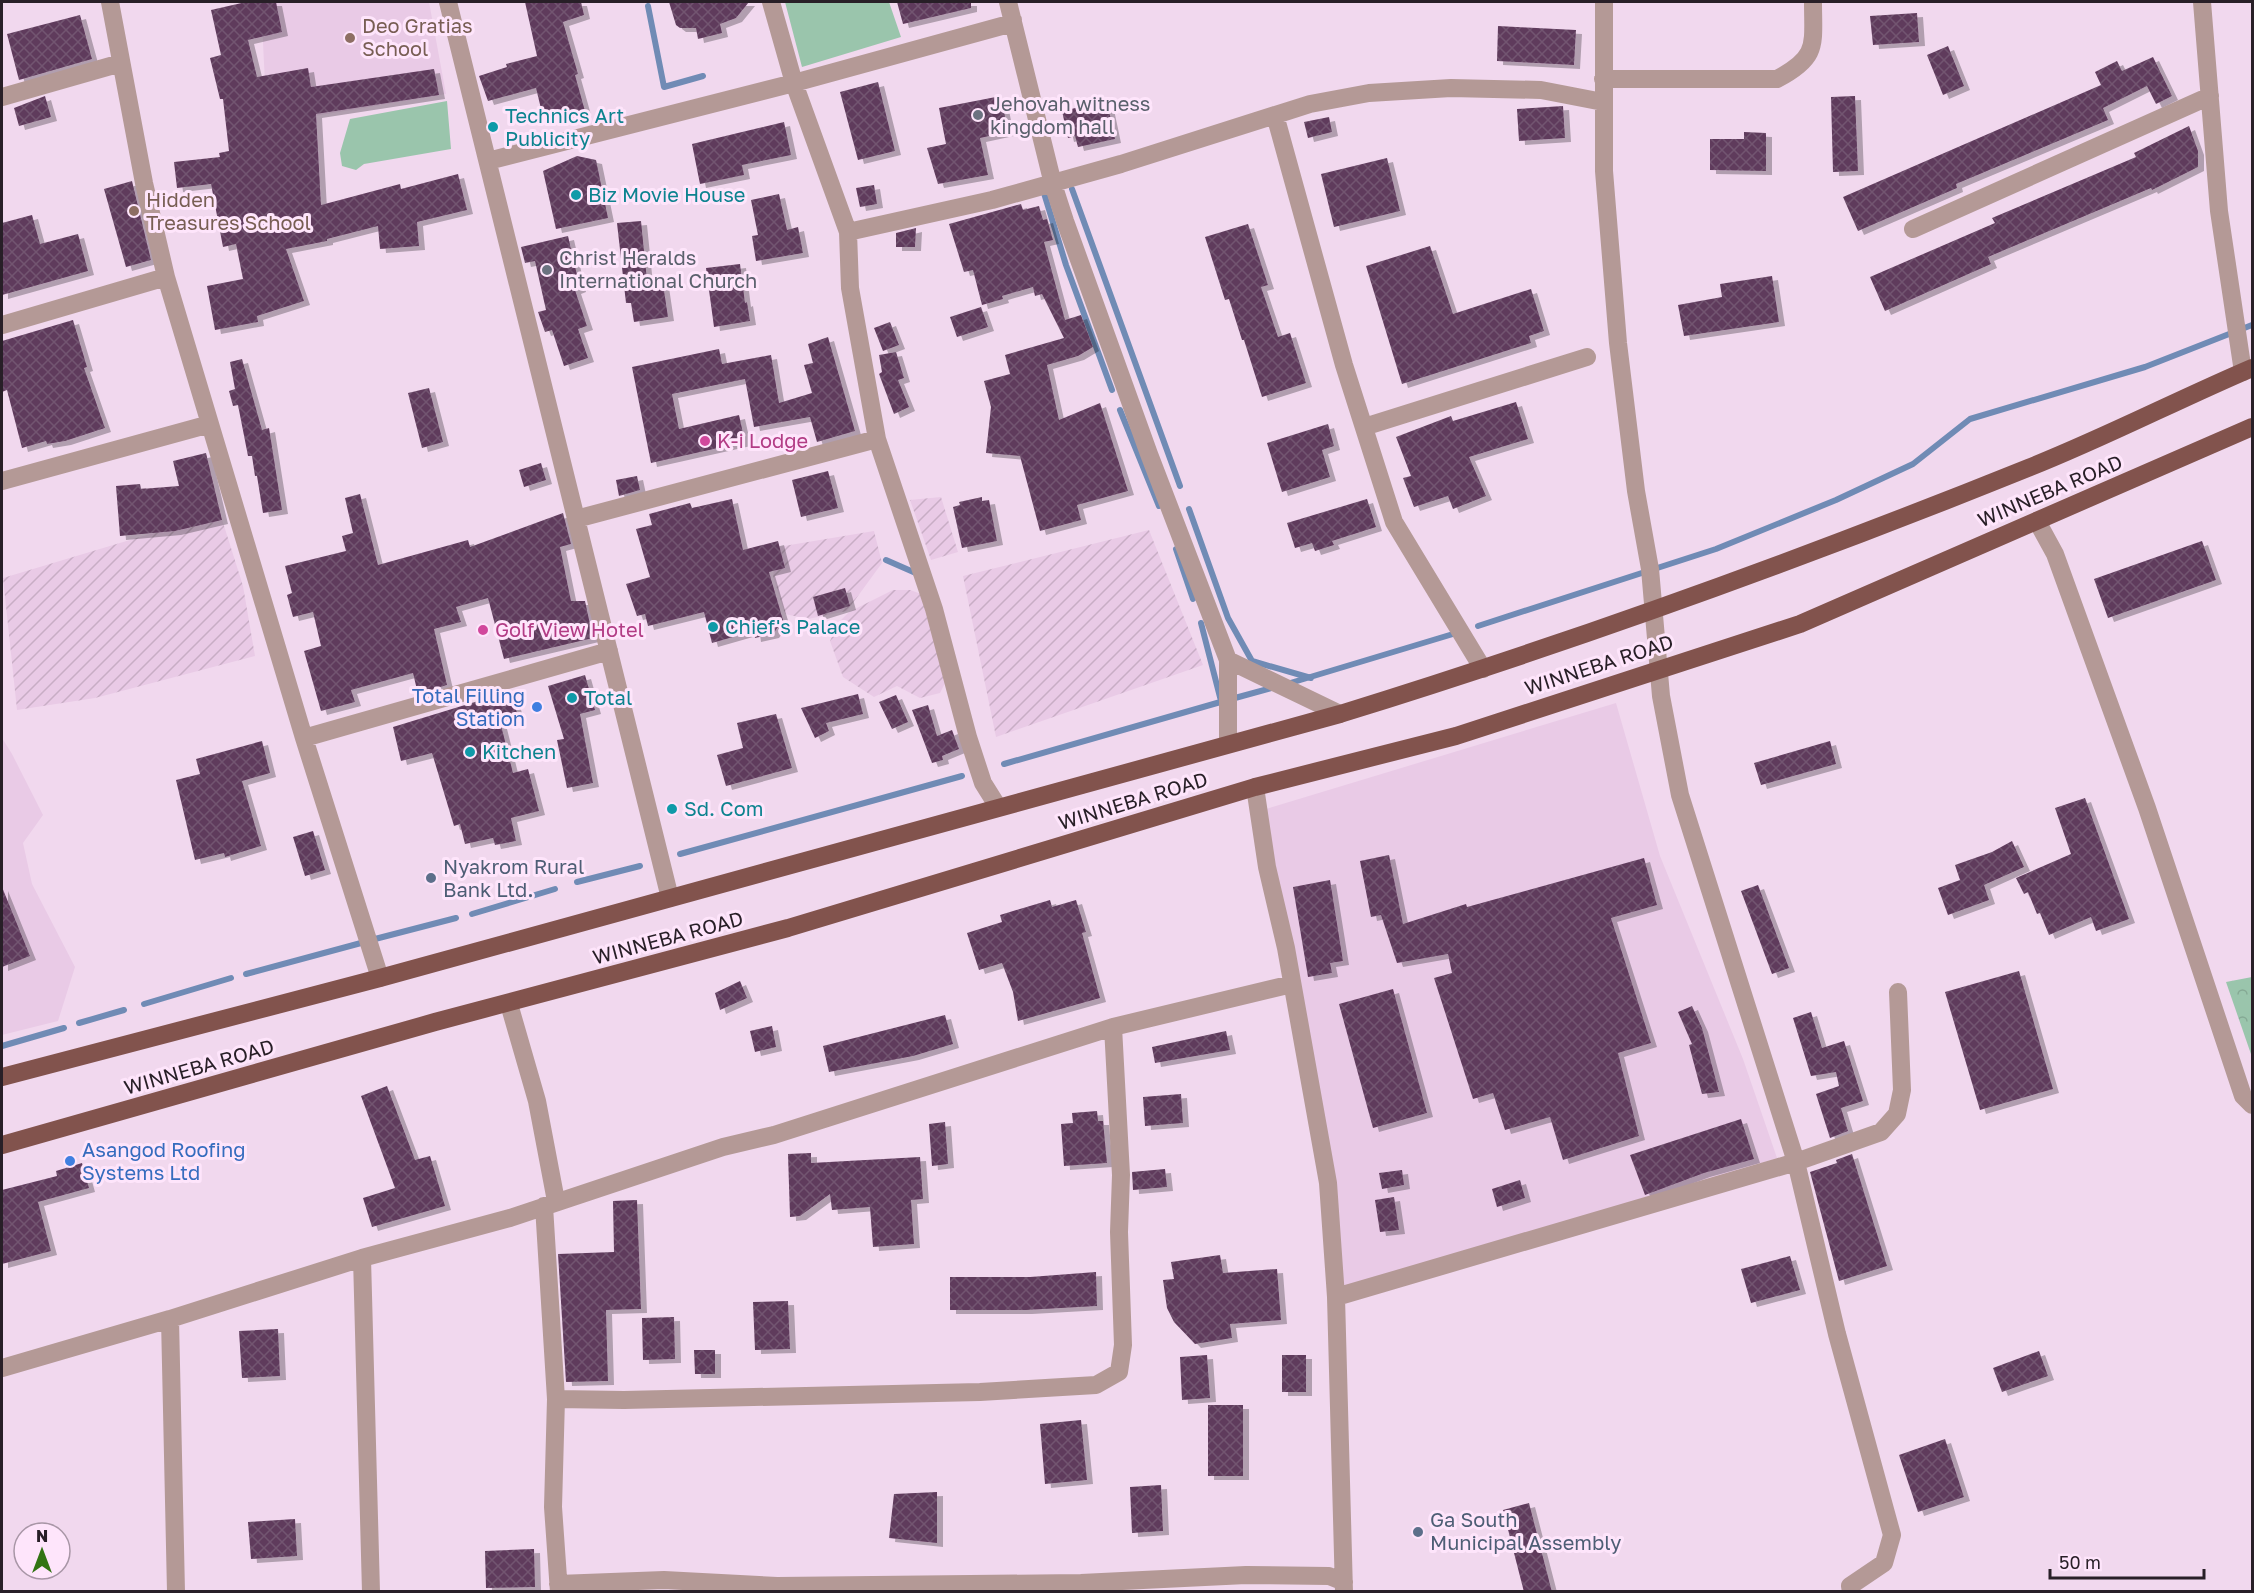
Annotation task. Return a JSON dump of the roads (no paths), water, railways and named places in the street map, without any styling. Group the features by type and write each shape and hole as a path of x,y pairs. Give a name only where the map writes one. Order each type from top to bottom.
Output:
{"highway":[{"name":"WINNEBA ROAD","path":"2,1077 380,978 1340,714 1483,669 1582,637 2031,467 2248,370"},
{"name":"WINNEBA ROAD","path":"3,1141 788,928 1255,788 1456,736 1800,624 2252,429"}],"street":[{"path":"110,2 144,183 166,277 304,738 380,978"},
{"path":"448,2 670,898"},
{"path":"771,2 794,83 848,231 850,288 877,439 934,609 968,737 983,783 998,807"},
{"path":"1008,2 1053,184 1149,454 1228,660 1227,744"},
{"path":"1604,2 1604,171 1618,343 1636,492 1650,569 1661,696 1680,795 1796,1162 1837,1334 1892,1535 1884,1563 1845,1590"},
{"path":"1603,79 1777,79 1798,68 1813,49 1814,2"},
{"path":"2202,2 2219,211 2248,370"},
{"path":"488,160 794,83 1009,24 1013,20"},
{"path":"2,97 121,63"},
{"path":"848,231 934,214 1053,184 1310,104 1370,93 1450,88 1540,90 1603,102"},
{"path":"1913,230 2210,96"},
{"path":"1275,115 1364,427 1394,522 1483,669"},
{"path":"2,325 166,277"},
{"path":"1364,427 1587,357"},
{"path":"2,481 210,424"},
{"path":"576,519 877,439"},
{"path":"2037,521 2055,554 2144,797 2243,1096 2253,1105"},
{"path":"304,738 609,651"},
{"path":"1228,660 1340,714"},
{"path":"1255,788 1267,867 1292,984 1328,1183 1336,1298 1344,1587"},
{"path":"2,1368 170,1319 362,1258 510,1218 550,1203 1113,1027 1292,984"},
{"path":"1336,1298 1796,1162 1881,1132 1897,1114 1902,1090 1898,992"},
{"path":"509,1004 537,1101 550,1203 556,1399 553,1507 559,1588 664,1580 777,1586 1082,1583 1246,1575 1329,1576 1344,1587"},
{"path":"556,1399 624,1400 980,1392 1096,1385 1119,1372 1123,1346 1119,1232 1121,1175 1113,1027"},
{"path":"362,1258 370,1592"},
{"path":"170,1319 176,1592"}],"waterway":[{"path":"648,6 664,87 703,76"},
{"path":"1072,189 1180,486"},
{"path":"1044,193 1066,265 1112,390"},
{"path":"1478,626 1716,549 1836,500 1913,464 1970,419 2145,367 2252,325"},
{"path":"1120,410 1159,506"},
{"path":"1189,509 1228,618 1252,661 1311,678"},
{"path":"1176,549 1193,599"},
{"path":"886,560 918,574"},
{"path":"1201,623 1221,701"},
{"path":"1287,684 1453,634"},
{"path":"1235,698 1275,687"},
{"path":"1004,764 1224,701"},
{"path":"680,854 962,776"},
{"path":"577,882 640,866"},
{"path":"472,914 555,889"},
{"path":"375,939 456,918"},
{"path":"246,974 361,943"},
{"path":"144,1004 231,978"},
{"path":"79,1023 124,1010"},
{"path":"2,1046 64,1028"}],"place":[{"name":"Deo Gratias School","path":"350,38"},
{"name":"Jehovah witness kingdom hall","path":"978,115"},
{"name":"Technics Art Publicity","path":"493,127"},
{"name":"Biz Movie House","path":"576,195"},
{"name":"Hidden Treasures School","path":"134,211"},
{"name":"Christ Heralds International Church","path":"547,270"},
{"name":"K-i Lodge","path":"705,441"},
{"name":"Chief's Palace","path":"713,627"},
{"name":"Golf View Hotel","path":"483,630"},
{"name":"Total","path":"572,698"},
{"name":"Total Filling Station","path":"537,707"},
{"name":"Kitchen","path":"470,752"},
{"name":"Sd. Com","path":"672,809"},
{"name":"Nyakrom Rural Bank Ltd.","path":"431,878"},
{"name":"Asangod Roofing Systems Ltd","path":"70,1161"},
{"name":"Ga South Municipal Assembly","path":"1418,1532"}]}
